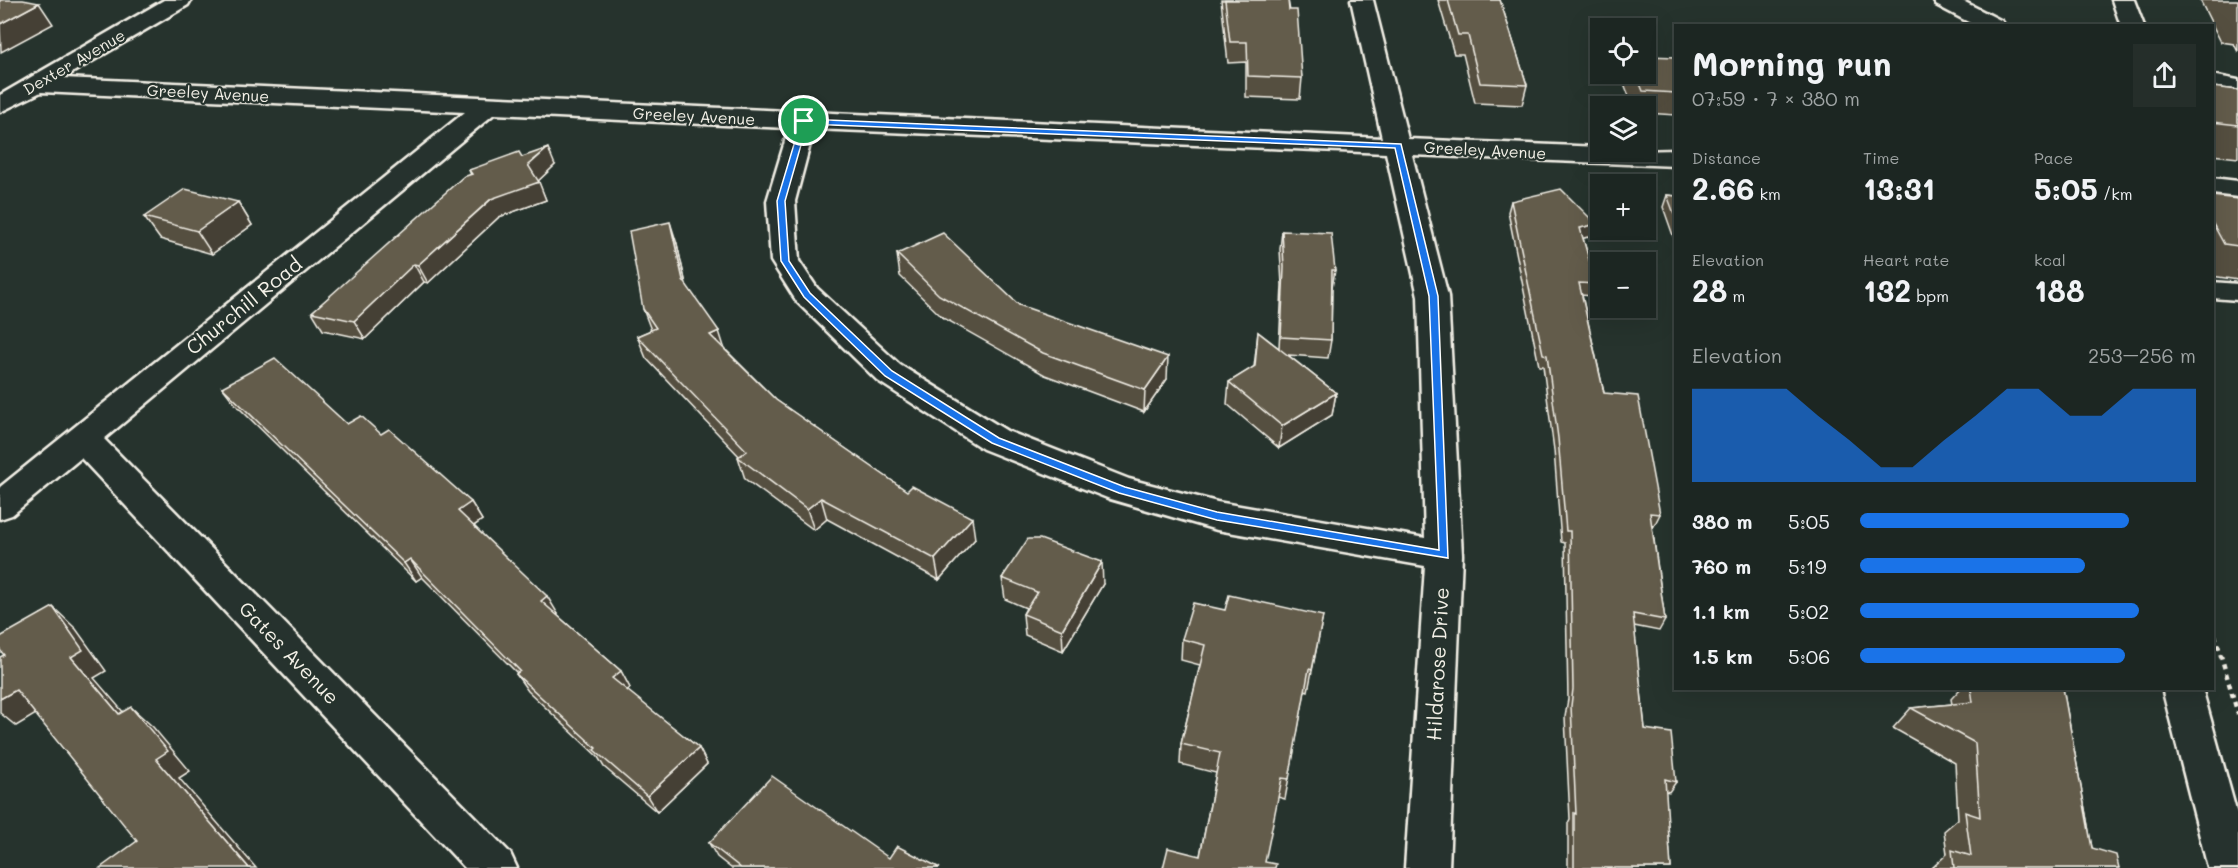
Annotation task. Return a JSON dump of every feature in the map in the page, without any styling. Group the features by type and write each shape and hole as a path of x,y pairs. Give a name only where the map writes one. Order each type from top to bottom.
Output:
{"street":[{"name":"Dexter Avenue","path":"0,105 180,0"},
{"name":"Hildarose Drive","path":"1362,0 1433,296 1444,555 1427,868"},
{"path":"1944,0 1990,24"},
{"path":"2122,0 2132,24"},
{"path":"2214,82 2238,87"},
{"name":"Greeley Avenue","path":"36,84 804,121 1674,158"},
{"name":"Churchill Road","path":"0,506 488,106"},
{"path":"804,121 781,201 785,261 807,295 889,373 995,440 1122,490 1217,516 1444,555"},
{"path":"2214,186 2238,189"},
{"name":"Gates Avenue","path":"83,438 495,868"},
{"path":"2183,690 2230,868"}],"lane":[{"path":"2214,290 2238,292"}],"path":[{"path":"2214,632 2238,714"}],"building":[{"path":"0,0 23,0 39,3 0,24"},
{"path":"1225,0 1288,0 1289,10 1297,10 1302,78 1248,76 1247,42 1230,42"},
{"path":"1448,0 1500,0 1527,85 1480,83 1468,35 1458,35"},
{"path":"1656,56 1674,57 1674,93 1643,91 1640,84 1656,84"},
{"path":"2214,87 2238,90 2238,125 2214,122"},
{"path":"548,148 528,165 539,182 491,199 418,265 414,264 354,321 312,312 463,177 472,174 469,170 519,152 522,157"},
{"path":"185,189 238,202 197,231 144,217"},
{"path":"1561,189 1590,218 1590,226 1580,228 1590,263 1590,284 1579,283 1604,393 1638,396 1660,514 1650,513 1665,620 1633,614 1645,729 1671,733 1676,782 1665,779 1671,868 1574,868 1574,813 1576,814 1571,706 1573,689 1570,531 1566,531 1558,438 1547,355 1543,354 1511,201"},
{"path":"1667,195 1674,196 1674,214"},
{"path":"2214,196 2238,199 2238,246 2224,244 2214,226"},
{"path":"670,222 683,280 719,331 710,335 776,400 907,491 912,486 972,518 935,559 821,498 807,509 738,457 747,451 637,336 656,328 643,309 629,231"},
{"path":"1282,231 1331,233 1335,270 1332,270 1331,340 1281,337 1284,267"},
{"path":"943,233 1019,305 1168,357 1145,390 1043,353 939,295 897,254"},
{"path":"1258,332 1336,393 1282,426 1229,382 1255,366"},
{"path":"275,358 347,424 361,416 381,434 389,429 471,502 458,511 547,596 541,601 621,671 612,678 699,748 647,796 594,750 596,748 516,674 520,671 410,559 404,563 222,387"},
{"path":"1028,539 1040,539 1102,562 1062,630 1023,614 1037,592 1002,578"},
{"path":"1229,595 1323,616 1312,670 1309,669 1289,779 1282,778 1265,862 1276,864 1275,868 1163,868 1168,848 1200,856 1220,753 1181,744 1205,645 1182,639 1193,603 1225,610"},
{"path":"53,607 83,650 71,657 119,714 131,707 168,751 156,759 249,868 100,868 137,841 16,690 0,699 0,657 4,655 0,650 0,637"},
{"path":"1971,690 2063,690 2092,848 2116,855 2119,868 1954,868 1952,850 1971,856 1965,812 1980,817 1975,743 1911,708 1973,702"},
{"path":"772,776 889,858 897,846 940,868 741,868 709,843"}],"route":[{"path":"804,121 1398,146 1433,296 1444,555 1217,516 1122,490 995,440 889,373 807,295 785,261 781,201 804,121"}]}
